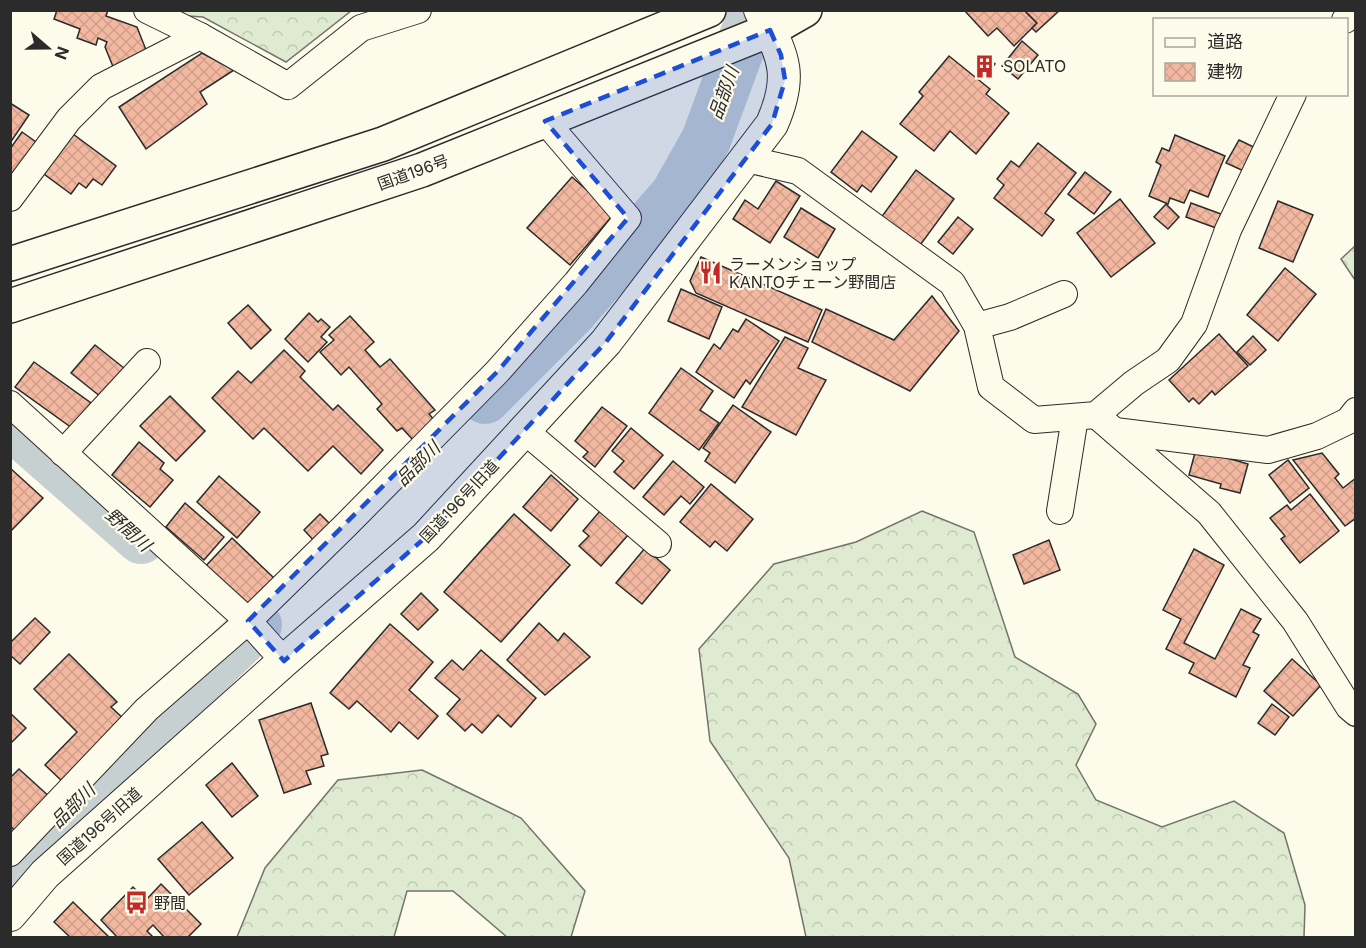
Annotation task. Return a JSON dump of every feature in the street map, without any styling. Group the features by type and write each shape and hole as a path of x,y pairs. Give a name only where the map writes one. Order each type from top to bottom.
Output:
{"highway":[{"path":"10,264 383,144 709,10"},
{"name":"国道196号","path":"10,306 423,170 703,57 778,23"}],"street":[{"path":"147,10 200,36 288,86 361,28 418,10"},
{"name":"国道196号旧道","path":"10,915 45,874 426,537 606,342 772,124 782,101 785,80 778,23"},
{"path":"10,198 69,119 101,87 200,36"},
{"path":"1060,511 1095,421 1134,383 1168,360 1194,324 1228,230 1292,96"},
{"path":"10,853 160,697 247,621 346,525 497,372 576,283 628,218 544,121"},
{"path":"747,159 798,171 952,283 977,326 991,387 1034,420 1095,421 1268,450 1317,436 1348,421 1356,411"},
{"path":"977,326 1010,317 1064,294"},
{"path":"63,453 147,362"},
{"path":"10,404 247,621 284,661"},
{"path":"1095,421 1209,513 1295,621 1349,707 1356,713"},
{"path":"525,431 658,544"}],"highlighted area":[{"path":"770,30 781,55 785,80 772,124 606,342 426,537 284,661 248,621 497,372 628,218 545,121"}],"green space":[{"path":"143,11 351,11 286,62 203,17"},
{"path":"1355,246 1355,280 1341,259"},
{"path":"922,511 974,532 1015,657 1078,694 1096,724 1076,765 1096,800 1162,827 1234,801 1284,833 1305,905 1304,937 806,937 789,858 710,741 699,649 774,564 856,542"},
{"path":"422,770 521,818 585,891 571,937 507,937 453,891 407,891 394,937 237,937 265,868 338,780"}],"building":[{"path":"57,10 108,10 106,16 137,27 148,55 114,69 105,47 107,42 98,38 96,45 77,38 80,29 54,19"},
{"path":"964,10 1024,10 1037,23 1014,46 997,28 988,36"},
{"path":"1024,10 1060,10 1036,32 1032,28 1037,23"},
{"path":"1022,41 1038,55 1018,79 1002,66"},
{"path":"202,53 234,70 200,92 207,104 146,149 119,107"},
{"path":"949,56 990,89 986,94 1009,113 976,154 950,131 934,151 900,124 923,96 919,92"},
{"name":"SOLATO","path":"985,56 995,64 986,76 976,68"},
{"path":"10,103 29,115 10,143"},
{"path":"862,131 897,157 871,192 862,185 857,192 831,172"},
{"path":"22,132 42,146 10,181 10,149"},
{"path":"73,134 116,166 102,185 93,179 86,188 79,183 71,194 44,174"},
{"path":"1175,135 1225,156 1208,197 1190,190 1184,203 1170,198 1168,204 1149,196 1161,165 1156,162 1162,148 1169,151"},
{"path":"1239,140 1258,149 1246,172 1226,163"},
{"path":"1038,143 1076,173 1045,213 1054,220 1042,236 994,198 1004,185 997,179 1011,161 1019,167"},
{"path":"916,170 954,199 918,248 880,219"},
{"path":"1085,172 1111,192 1094,214 1068,194"},
{"path":"572,177 614,214 570,265 527,228"},
{"path":"776,181 800,196 770,243 733,219 745,200 758,209"},
{"path":"1120,199 1155,243 1111,277 1077,233"},
{"path":"1278,201 1313,215 1293,262 1259,248"},
{"path":"1191,203 1221,214 1216,228 1186,217"},
{"path":"1166,204 1179,217 1168,229 1154,217"},
{"path":"801,208 835,229 818,258 784,237"},
{"path":"958,217 973,229 953,254 938,242"},
{"path":"701,257 822,310 808,342 696,293 690,281"},
{"path":"1285,268 1316,294 1278,341 1247,315"},
{"path":"681,289 722,307 709,339 668,321"},
{"path":"932,296 959,331 910,391 812,342 826,309 894,340"},
{"path":"248,305 271,330 251,349 228,323"},
{"path":"309,313 318,322 321,319 330,327 321,337 327,342 308,362 285,339"},
{"path":"350,316 374,342 365,350 380,367 390,359 435,410 429,414 435,421 413,440 402,428 397,431 377,409 382,404 349,367 341,375 320,352 334,340 329,335"},
{"path":"746,319 779,341 750,384 746,380 734,398 696,372 714,344 720,349 733,329 738,332"},
{"path":"1219,334 1248,366 1215,395 1212,391 1199,404 1193,398 1189,402 1169,380"},
{"path":"1253,336 1266,350 1250,365 1237,352"},
{"path":"785,337 808,348 798,368 826,380 796,435 742,407"},
{"path":"95,345 129,372 106,401 71,373"},
{"path":"284,350 305,371 300,377 333,410 338,405 383,450 361,474 333,446 308,471 264,428 253,439 212,398 238,371 251,383"},
{"path":"34,362 91,403 72,428 15,387"},
{"path":"681,368 713,391 700,410 719,423 699,450 649,413"},
{"path":"170,396 205,431 176,461 140,426"},
{"path":"733,405 771,432 735,483 705,461 710,453 703,448"},
{"path":"602,407 627,426 595,467 583,457 588,452 575,441"},
{"path":"631,428 663,455 634,489 614,472 624,461 612,451"},
{"path":"139,442 164,463 160,469 173,480 150,507 112,475"},
{"path":"1196,449 1248,464 1240,493 1220,488 1221,484 1189,475"},
{"path":"1322,453 1339,474 1335,478 1343,488 1356,478 1356,518 1345,526 1293,460"},
{"path":"1288,460 1309,488 1290,503 1269,475"},
{"path":"673,461 704,487 690,504 681,496 664,515 643,497"},
{"path":"10,468 43,498 10,532"},
{"path":"551,475 578,499 551,531 523,507"},
{"path":"219,476 260,512 237,538 197,502"},
{"path":"711,484 753,519 727,551 715,541 710,547 680,522"},
{"path":"1310,494 1339,531 1300,563 1281,539 1285,536 1270,518 1287,505 1291,510"},
{"path":"185,503 224,537 204,560 166,527"},
{"path":"600,511 628,535 601,566 579,546 589,536 583,531"},
{"path":"320,514 333,527 316,543 304,530"},
{"path":"514,514 570,565 501,642 444,592"},
{"path":"232,538 275,579 245,611 202,570"},
{"path":"1049,540 1060,570 1024,584 1013,555"},
{"path":"645,548 670,570 642,604 616,583"},
{"path":"1194,549 1224,565 1184,643 1215,659 1241,609 1261,619 1253,632 1259,635 1243,665 1250,668 1236,697 1189,673 1194,663 1166,649 1181,619 1163,610"},
{"path":"421,593 438,610 418,630 401,614"},
{"path":"35,618 50,632 20,664 10,655 10,643"},
{"path":"539,623 558,641 564,633 590,657 545,695 507,660"},
{"path":"390,624 433,662 409,690 438,716 418,739 399,722 391,732 357,701 349,709 330,693"},
{"path":"481,650 536,698 511,727 498,715 482,733 472,724 465,731 447,714 460,699 435,678 452,660 463,670"},
{"path":"69,654 117,702 111,707 127,722 65,784 45,765 77,732 34,689"},
{"path":"1292,659 1321,685 1293,716 1264,691"},
{"path":"311,703 328,754 321,756 324,766 306,771 311,784 284,793 259,720"},
{"path":"1272,704 1289,717 1275,735 1258,723"},
{"path":"10,713 26,728 11,743 10,742"},
{"path":"232,763 258,796 232,817 206,785"},
{"path":"19,769 52,799 20,835 10,826 10,778"},
{"path":"202,822 233,858 189,895 158,859"},
{"path":"161,884 201,924 187,938 165,938 153,925 147,931 154,938 118,938 101,920 133,887 146,900"},
{"path":"73,902 110,938 71,938 54,922"}],"waterway":[{"name":"品部川","path":"485,399 571,313 675,195 706,140 754,10"},
{"name":"野間川","path":"10,424 141,539"},
{"name":"品部川","path":"10,868 28,847 257,625"}],"place":[{"name":"SOLATO","path":"985,66"},
{"name":"ラーメンショップ KANTOチェーン野間店","path":"711,273"},
{"name":"野間","path":"136,903"}]}
